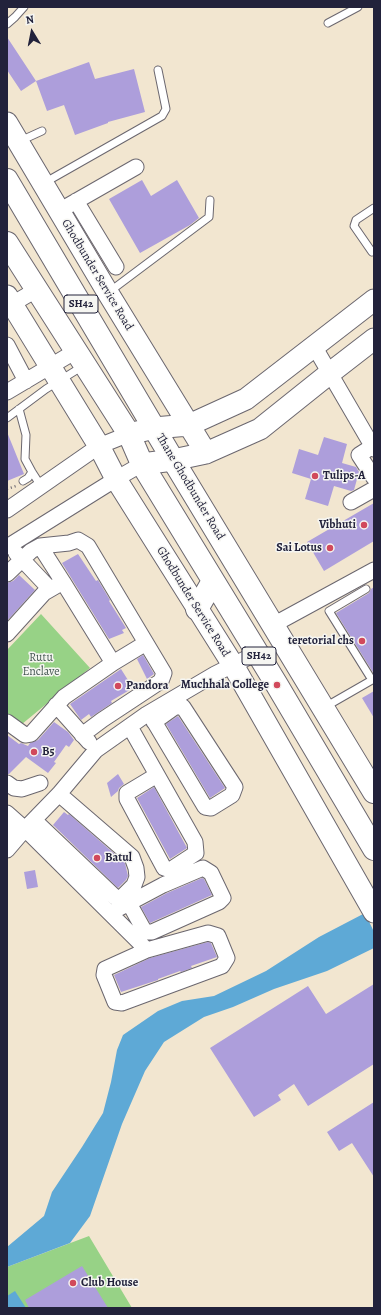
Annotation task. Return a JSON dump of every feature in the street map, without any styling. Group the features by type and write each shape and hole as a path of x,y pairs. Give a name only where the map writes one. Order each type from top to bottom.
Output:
{"main road":[{"name":"Thane Ghodbunder Road","path":"7,180 173,460 374,792"},
{"name":"SH42","path":"7,243 129,434 142,464 277,685 374,849"},
{"path":"197,609 213,581"}],"street":[{"name":"Ghodbunder Service Road","path":"7,123 42,184 67,206 108,293 206,453"},
{"path":"116,267 67,206 136,167"},
{"path":"9,303 36,290"},
{"path":"7,510 99,446 129,434 154,428 189,426 246,399 374,300"},
{"name":"Ghodbunder Service Road","path":"9,303 55,374 99,446 116,479 233,665 374,912"},
{"path":"50,589 8,545 142,464 173,460 206,453 260,428 374,339"},
{"path":"7,345 26,380"},
{"path":"314,346 371,449"},
{"path":"7,392 26,380 55,374 81,358"},
{"path":"335,401 371,449"},
{"path":"371,449 359,455 374,478"},
{"path":"351,502 374,489"},
{"path":"7,574 31,551 40,546 70,543 78,540 88,546 164,673 161,682 102,720 82,735"},
{"path":"40,546 113,663"},
{"path":"273,625 374,570"},
{"path":"7,634 44,593 63,582"},
{"path":"7,722 25,735 31,734 64,696 146,643"},
{"path":"151,718 215,674 256,652"},
{"path":"56,705 96,750"},
{"path":"7,850 59,794 96,750 130,727 175,707 183,708 234,787 232,795 211,808 205,807 151,718"},
{"path":"130,727 195,842 196,853 170,870 164,868 127,798 127,793 157,775"},
{"path":"7,783 14,788 22,789 40,783"},
{"path":"7,813 29,825 116,898 120,898 134,885 137,877 132,856 59,794"},
{"path":"7,825 9,831 7,833"},
{"path":"29,825 109,913 147,950"},
{"path":"109,913 163,885 203,868 211,873 223,898 219,902 152,932 145,932 129,903"},
{"path":"208,933 218,936 227,958 222,966 122,1003 115,1002 104,975 105,969 147,950 208,933"}],"lane":[{"path":"7,24 24,7"},
{"path":"328,23 358,7"},
{"path":"42,184 162,116 166,109 158,70"},
{"path":"18,142 42,131"},
{"path":"108,293 209,217 210,200"},
{"path":"372,252 354,226 356,220 374,208"},
{"path":"7,418 46,389 55,374"},
{"path":"19,409 26,435 25,459 41,486"},
{"path":"23,480 28,478 32,472"},
{"path":"323,708 372,680 330,611 366,589"}],"green space":[{"name":"Rutu Enclave","path":"41,614 90,668 16,729 7,720 7,650"},
{"path":"89,1236 132,1308 7,1308 7,1267"}],"water":[{"path":"365,913 374,932 374,948 327,971 274,989 233,1007 204,1017 164,1042 145,1071 122,1124 90,1216 70,1243 7,1267 7,1247 44,1216 52,1192 103,1113 117,1050 123,1035 158,1011 182,1001 214,996 266,971 319,937"},
{"path":"15,1291 26,1308 7,1308 7,1296"}],"building":[{"path":"7,37 36,81 21,91 7,70"},
{"path":"89,62 95,79 134,69 145,112 108,122 75,135 64,105 47,111 36,81"},
{"path":"142,180 151,196 177,180 199,218 190,225 140,253 109,199"},
{"path":"7,432 24,474 7,481"},
{"path":"324,437 347,444 342,463 356,467 359,472 354,490 351,491 334,486 328,506 305,499 311,479 292,473 299,449 318,455"},
{"path":"374,503 374,541 324,571 307,542"},
{"path":"78,554 96,581 98,580 110,600 109,601 126,628 122,630 124,633 109,639 62,563"},
{"path":"19,575 35,590 7,621 7,583 13,581"},
{"name":"teretorial chs","path":"374,587 374,674 336,613 369,593"},
{"path":"143,655 154,674 147,679 137,659"},
{"path":"121,669 133,688 111,701 112,703 91,717 89,714 81,720 70,704"},
{"path":"374,691 374,718 362,698"},
{"path":"178,716 225,788 210,798 166,724"},
{"name":"B5","path":"54,722 68,732 74,740 69,747 66,745 54,762 56,763 48,773 26,757 9,774 7,774 7,735 19,744 21,743 28,746 30,743 38,740"},
{"path":"118,774 124,784 111,797 107,783"},
{"path":"154,787 187,848 170,859 137,798"},
{"name":"Batul","path":"64,812 68,815 69,814 125,863 128,876 118,888 53,825"},
{"path":"35,870 38,887 27,889 24,872"},
{"path":"202,878 204,879 212,895 150,923 141,907 167,893"},
{"path":"208,942 211,943 217,957 191,966 192,968 121,992 114,975 150,958"},
{"path":"374,984 374,1064 308,1106 294,1084 278,1095 281,1100 254,1117 210,1048 308,986 326,1014"},
{"path":"374,1102 374,1177 352,1143 339,1151 327,1132"},
{"name":"Club House","path":"82,1266 108,1308 29,1308 25,1300"}],"place":[{"name":"Tulips-A","path":"315,476"},
{"name":"Vibhuti","path":"364,525"},
{"name":"Sai Lotus","path":"330,548"},
{"name":"teretorial chs","path":"362,641"},
{"name":"Muchhala College","path":"277,685"},
{"name":"Pandora","path":"118,686"},
{"name":"B5","path":"34,752"},
{"name":"Batul","path":"97,858"},
{"name":"Club House","path":"73,1283"}]}
